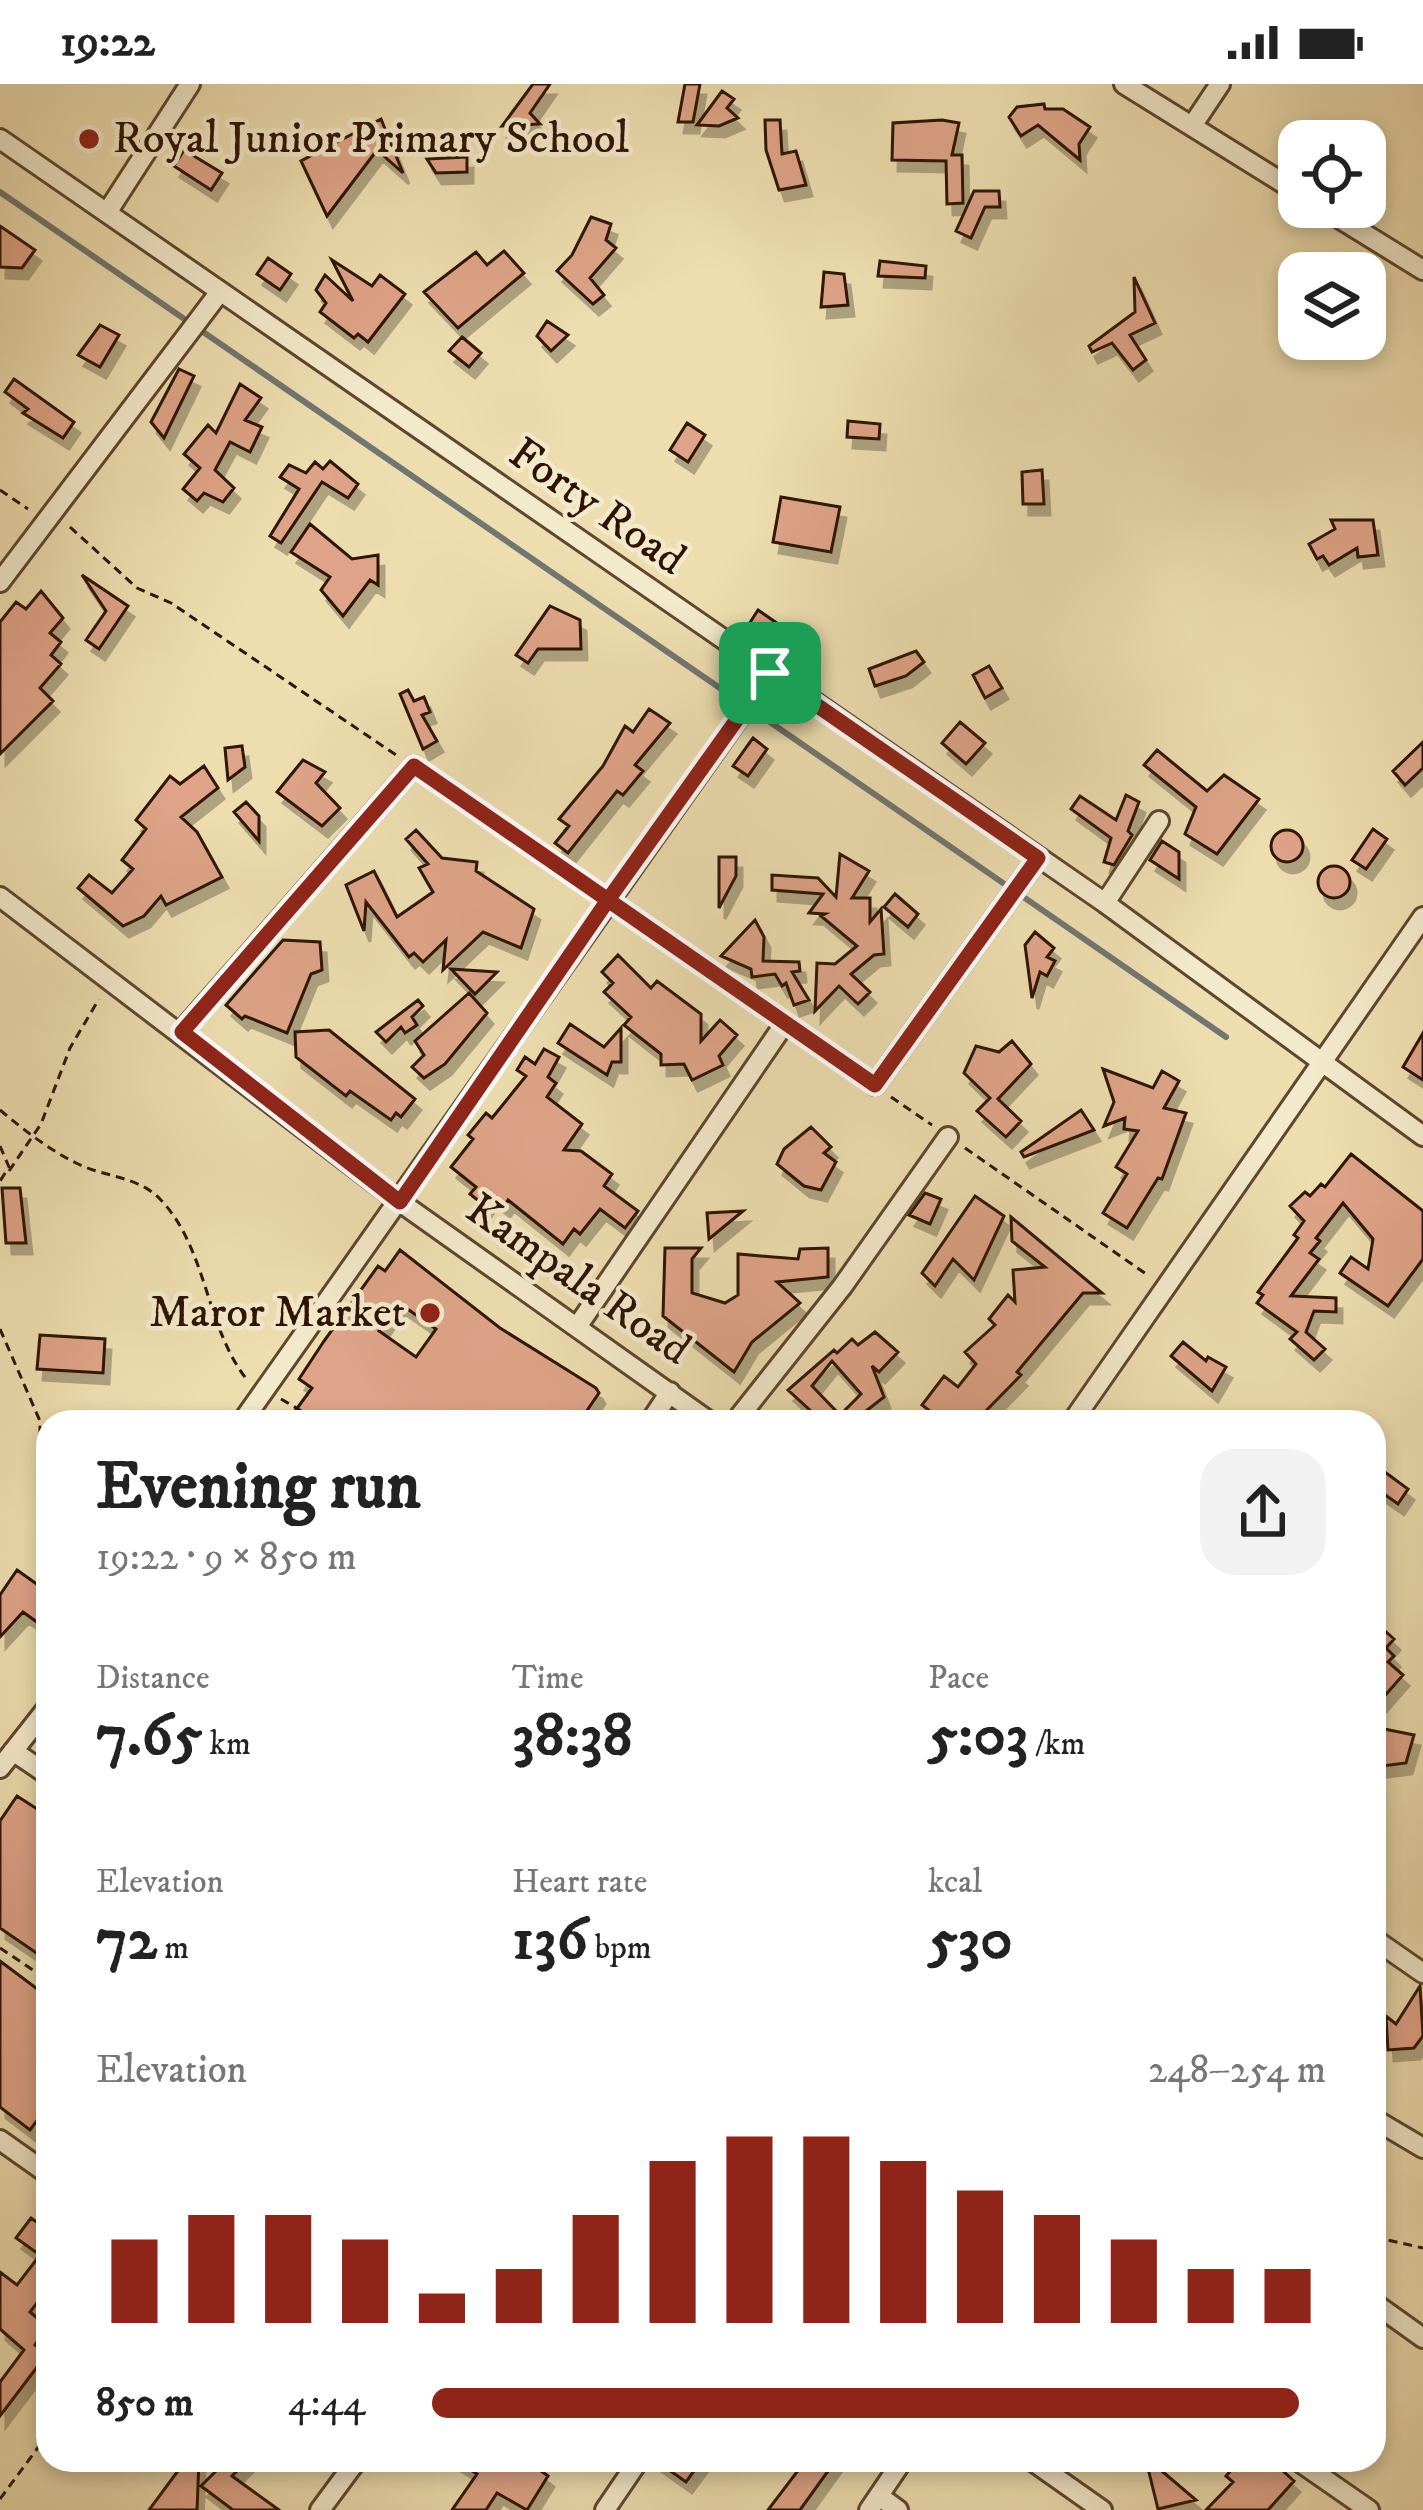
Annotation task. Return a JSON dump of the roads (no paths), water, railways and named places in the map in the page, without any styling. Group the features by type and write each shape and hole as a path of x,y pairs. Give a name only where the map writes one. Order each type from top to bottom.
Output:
{"street":[{"path":"108,211 190,84"},
{"path":"1124,84 1278,180"},
{"path":"1192,126 1220,84"},
{"name":"Forty Road","path":"0,139 1105,903 1423,1136"},
{"path":"1356,228 1423,270"},
{"path":"0,582 219,293"},
{"path":"250,1410 770,673"},
{"path":"182,1032 414,766"},
{"path":"1105,903 1159,821"},
{"path":"875,1085 1038,858"},
{"name":"Kampala Road","path":"0,897 400,1202 693,1410"},
{"path":"1080,1410 1326,1063 1423,917"},
{"path":"577,1327 785,1023"},
{"path":"745,1410 842,1287 948,1137"},
{"path":"658,1410 670,1393"},
{"path":"0,1768 36,1722"},
{"path":"13,1751 36,1767"},
{"path":"1386,1947 1423,1972"},
{"path":"1386,2126 1423,2147"},
{"path":"0,2140 36,2166"},
{"path":"1386,2312 1423,2338"},
{"path":"320,2510 347,2472"},
{"path":"605,2510 631,2472"},
{"path":"896,2472 874,2503 898,2510"},
{"path":"1048,2472 1102,2510"},
{"path":"1315,2472 1370,2510"}],"waterway":[{"path":"0,192 730,695"},
{"path":"767,720 1226,1037"}],"place":[{"name":"Royal Junior Primary School","path":"89,139"},
{"name":"Maror Market","path":"430,1313"}]}
